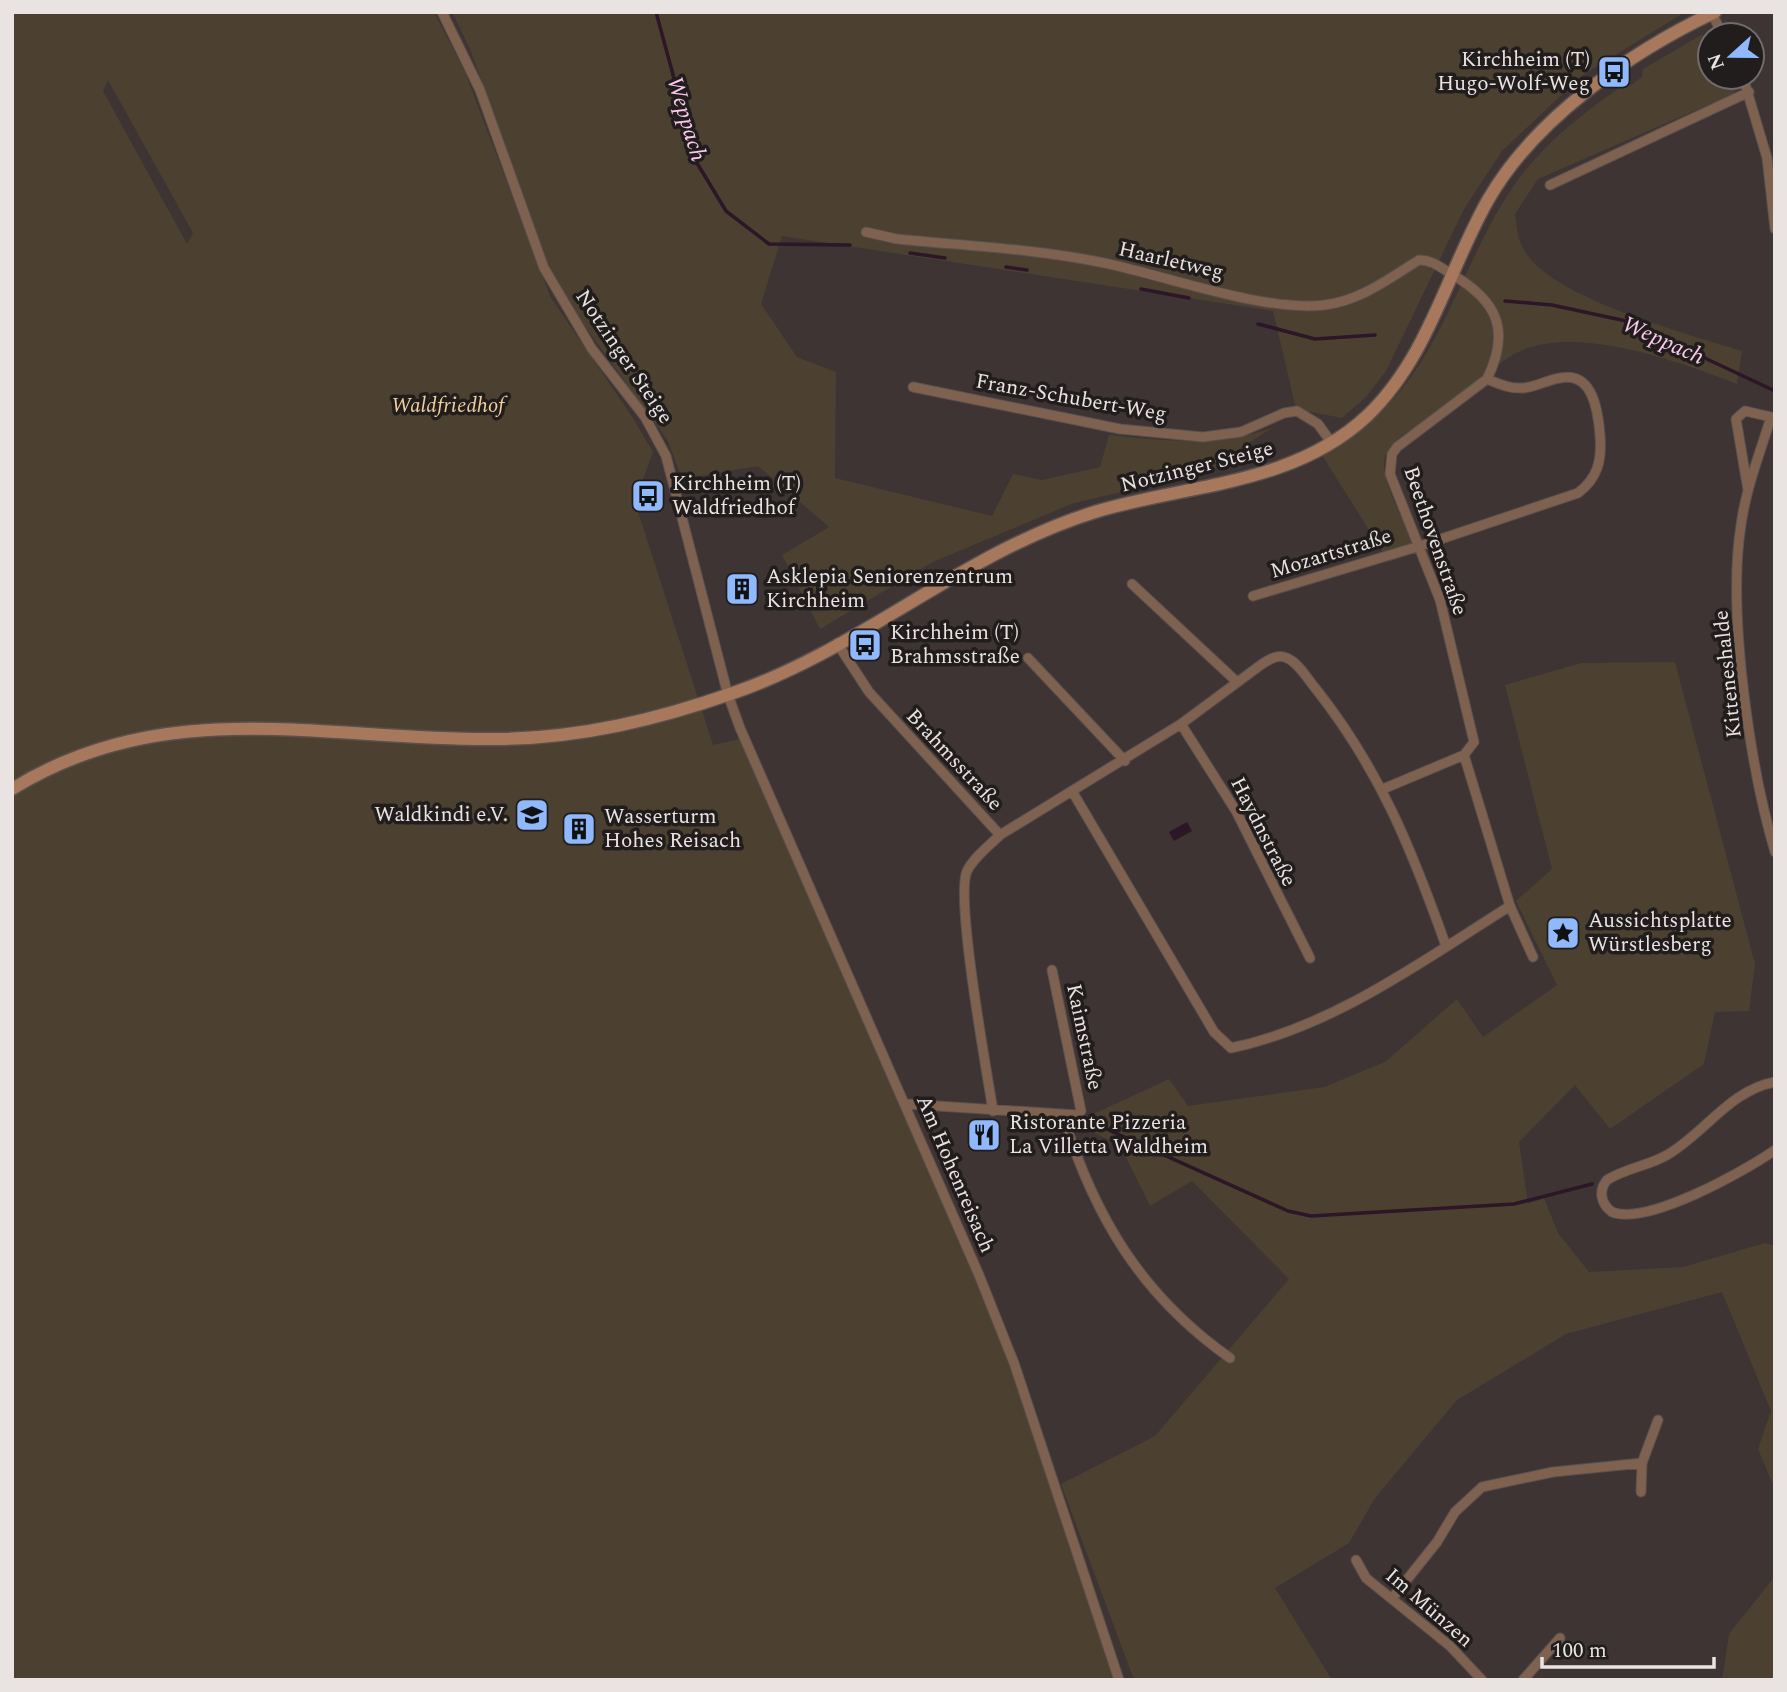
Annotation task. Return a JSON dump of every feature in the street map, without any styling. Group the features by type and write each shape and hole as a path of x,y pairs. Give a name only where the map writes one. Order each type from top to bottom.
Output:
{"main road":[{"name":"Notzinger Steige","path":"12,789 40,772 82,755 138,738 181,731 272,727 495,739 560,736 629,724 728,695 780,674 977,562 1059,525 1133,502 1272,471 1308,456 1362,421 1384,399 1421,344 1489,198 1534,139 1598,83 1714,13"}],"street":[{"name":"Notzinger Steige","path":"442,12 480,90 544,268 593,349 645,417 666,456 728,695"},
{"path":"1550,185 1749,92 1768,158 1775,229"},
{"name":"Haarletweg","path":"866,232 1106,263 1256,299 1303,305 1321,306 1346,301 1368,292 1419,260 1434,262 1453,275"},
{"path":"1453,275 1472,285 1492,309 1498,329 1498,346 1487,379"},
{"name":"Mozartstraße","path":"1253,596 1420,546 1578,493 1596,474 1601,449 1596,406 1585,383 1578,378 1567,376 1521,388 1508,387 1487,379"},
{"name":"Beethovenstraße","path":"1464,755 1474,741 1474,732 1440,600 1390,474 1392,454 1416,430 1460,402 1487,379"},
{"name":"Franz-Schubert-Weg","path":"912,387 1119,429 1203,437 1241,432 1284,413 1297,411 1318,424 1331,442"},
{"name":"Kitteneshalde","path":"1748,491 1735,419 1745,411 1753,411 1770,417 1748,491 1740,534 1739,633 1751,732 1775,852"},
{"path":"1132,584 1237,682"},
{"name":"Brahmsstraße","path":"837,643 869,692 1000,835 967,872 965,889 967,926 993,1111"},
{"path":"1000,835 1125,761 1277,656 1295,663 1332,711 1383,789 1405,835 1446,946"},
{"path":"1028,658 1125,761"},
{"name":"Am Hohenreisach","path":"728,695 907,1104 1014,1363 1119,1680"},
{"name":"Haydnstraße","path":"1181,724 1236,811 1310,958"},
{"path":"1383,789 1464,755 1510,906 1533,957"},
{"path":"1072,792 1214,1031 1231,1048 1309,1021 1364,995 1510,906"},
{"name":"Kaimstraße","path":"1052,970 1082,1111 1077,1115 1063,1116"},
{"path":"1775,1082 1751,1089 1735,1099 1666,1156 1606,1180 1601,1191 1606,1208 1618,1214 1627,1214 1696,1195 1775,1150"},
{"path":"907,1104 1063,1116 1089,1188 1123,1253 1182,1320 1230,1358"},
{"path":"1641,1492 1642,1463 1658,1420"},
{"path":"1393,1597 1437,1542 1455,1513 1482,1487 1553,1472 1642,1463"},
{"name":"Im Münzen","path":"1356,1560 1366,1578 1393,1597 1450,1647 1482,1680"},
{"path":"1523,1680 1560,1638"}],"green space":[{"name":"Waldfriedhof","path":"12,12 434,12 465,72 551,298 653,452 635,502 713,745 739,739 978,1272 1114,1680 12,1680","holes":["108,80 193,233 187,244 103,91"]},
{"path":"452,12 1685,12 1583,75 1502,151 1464,209 1386,371 1366,397 1342,418 1296,409 1273,311 782,236 761,304 797,357 836,372 835,478 992,516 1013,474 1042,480 1100,467 1109,435 1192,441 1232,438 1272,428 1222,460 1212,471 1074,503 933,562 820,629 782,555 829,527 758,466 682,479 668,441 557,288 470,49"},
{"path":"1696,38 1696,91 1735,91 1538,179 1515,214 1518,235 1522,246 1536,264 1558,282 1620,311 1742,351 1737,384 1657,356 1595,344 1566,342 1538,345 1514,354 1449,407 1398,439 1386,453 1384,462 1387,483 1418,551 1389,562 1322,455 1372,421 1408,381 1426,354 1486,234 1520,177 1557,137 1628,82 1631,85 1642,77 1643,69"},
{"path":"1675,662 1755,964 1749,1011 1715,1012 1704,1064 1610,1129 1575,1085 1519,1142 1528,1204 1544,1198 1558,1233 1589,1272 1683,1267 1765,1243 1775,1246 1775,1489 1758,1449 1771,1411 1722,1292 1566,1334 1457,1400 1375,1498 1349,1543 1275,1588 1332,1680 1134,1680 1061,1484 1155,1436 1289,1279 1192,1181 1150,1206 1120,1145 1074,1123 1169,1079 1188,1106 1324,1087 1385,1062 1457,999 1483,1037 1557,985 1516,901 1552,869 1505,685 1581,663"},
{"path":"1775,1576 1775,1680 1722,1680 1729,1634"}],"shaded area":[{"path":"1187,822 1192,831 1174,841 1169,832"}],"waterway":[{"name":"Weppach","path":"656,12 697,163 726,211 769,244 850,245"},
{"name":"Weppach","path":"910,253 945,258"},
{"name":"Weppach","path":"1006,267 1027,270"},
{"name":"Weppach","path":"1141,289 1189,298"},
{"name":"Weppach","path":"1505,301 1552,305 1626,321 1775,391"},
{"name":"Weppach","path":"1258,324 1315,339 1375,335"},
{"path":"1091,1122 1288,1211 1311,1216 1514,1204 1592,1184"}],"place":[{"name":"Kirchheim (T) Hugo-Wolf-Weg","path":"1614,72"},
{"name":"Kirchheim (T) Waldfriedhof","path":"648,496"},
{"name":"Asklepia Seniorenzentrum Kirchheim","path":"742,589"},
{"name":"Kirchheim (T) Brahmsstraße","path":"865,645"},
{"name":"Waldkindi e.V.","path":"532,815"},
{"name":"Wasserturm Hohes Reisach","path":"579,829"},
{"name":"Aussichtsplatte Würstlesberg","path":"1563,933"},
{"name":"Ristorante Pizzeria La Villetta Waldheim","path":"984,1135"}]}
